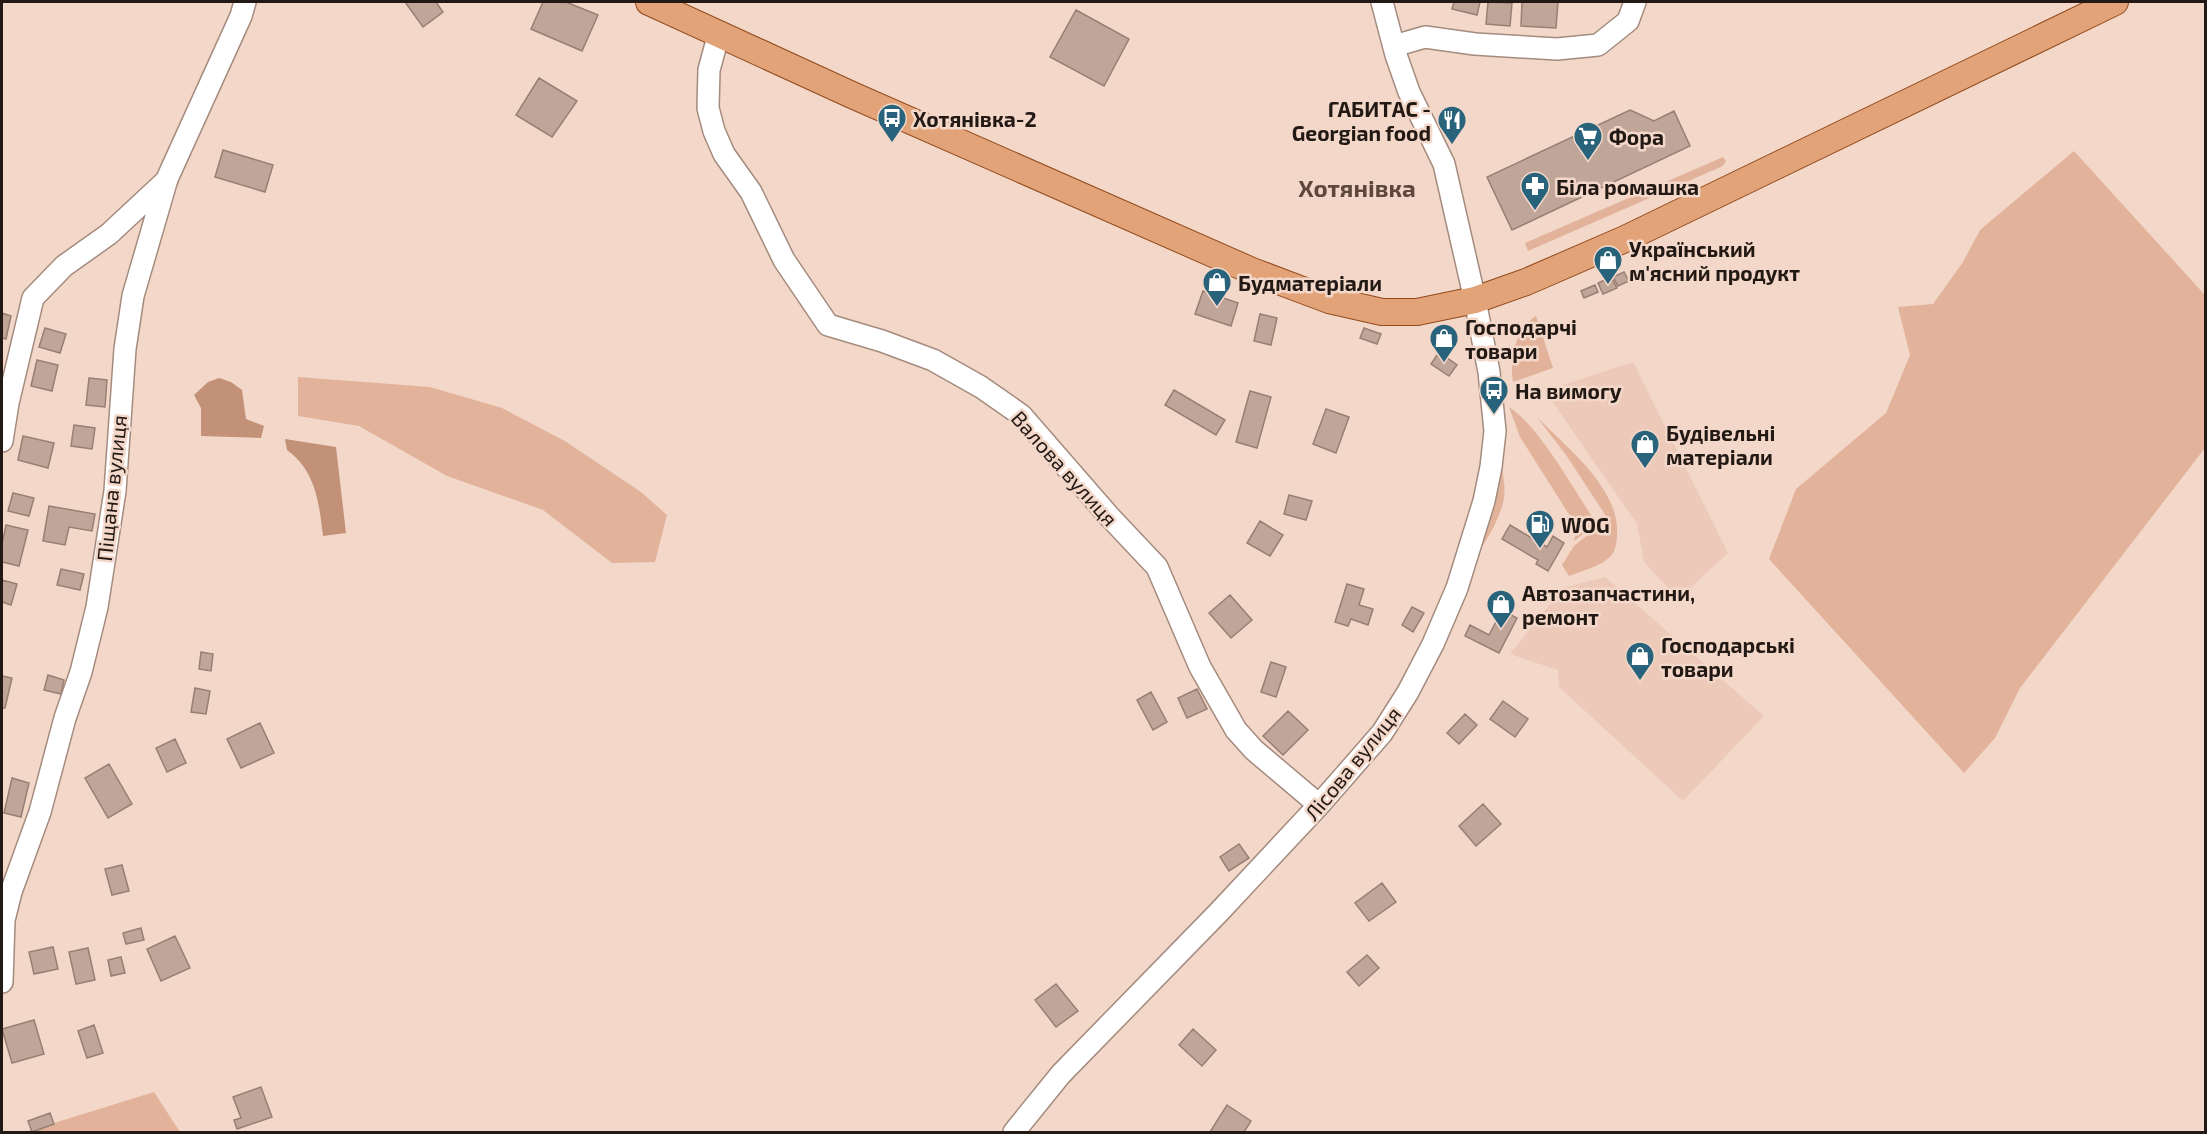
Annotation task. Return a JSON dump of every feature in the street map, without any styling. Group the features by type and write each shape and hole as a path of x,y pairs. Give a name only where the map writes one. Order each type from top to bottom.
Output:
{"main road":[{"path":"649,2 852,95 1252,272 1329,300 1382,312 1418,312 1475,300 1526,282 1618,242 2115,2"}],"street":[{"name":"Піщана вулиця","path":"2,982 4,920 11,892 40,812 65,718 81,672 97,607 115,491 124,360 133,296 168,179 241,16 245,2"},
{"name":"Лісова вулиця","path":"1014,1132 1061,1074 1227,903 1319,805 1382,733 1408,692 1433,644 1457,588 1481,513 1491,467 1495,431 1489,372 1444,164 1409,92 1382,2"},
{"path":"1394,46 1425,37 1475,44 1557,49 1598,45 1628,21 1635,2"},
{"name":"Валова вулиця","path":"719,33 709,70 708,108 714,131 724,154 751,192 784,260 828,325 882,340 933,360 981,387 1021,415 1108,515 1157,567 1200,668 1236,730 1254,750 1319,805"},
{"path":"2,441 8,403 33,298 64,266 109,234 168,179"}],"shaded area":[{"path":"2074,151 2205,295 2205,448 2020,688 1995,738 1964,773 1769,559 1796,489 1886,413 1910,355 1898,307 1933,304 1963,262 1980,230"},
{"path":"1723,157 1726,161 1723,166 1528,251 1525,243"},
{"path":"1536,316 1553,368 1513,382 1513,355 1518,337"},
{"path":"1633,362 1728,553 1678,599 1644,562 1637,524 1545,391"},
{"path":"298,377 430,387 502,408 565,441 641,492 667,515 655,562 612,563 543,510 447,476 359,426 298,416"},
{"path":"219,378 231,382 242,390 246,419 264,426 261,438 201,436 201,408 194,395 208,382"},
{"path":"1509,407 1521,416 1545,444 1597,524 1574,541 1577,527 1520,437"},
{"path":"1536,416 1575,454 1600,484 1610,500 1616,517 1617,540 1611,556 1597,565 1569,576 1562,565 1574,546 1608,519 1566,455"},
{"path":"285,439 336,447 346,533 323,536 314,488 297,458 287,450"},
{"path":"1500,455 1504,485 1503,503 1491,532 1474,558"},
{"path":"1605,577 1764,716 1683,801 1559,687 1558,670 1510,654 1563,588"},
{"path":"154,1092 180,1132 25,1132"}],"building":[{"path":"405,2 436,2 443,12 423,27"},
{"path":"543,2 566,2 598,15 582,51 531,29"},
{"path":"1454,2 1480,2 1477,15 1452,9"},
{"path":"1488,2 1512,3 1510,26 1486,24"},
{"path":"1522,2 1558,2 1556,28 1521,26"},
{"path":"1076,10 1129,39 1104,86 1050,57"},
{"path":"539,78 577,101 552,137 516,115"},
{"name":"Фора","path":"1630,110 1654,121 1674,111 1690,146 1512,230 1487,177"},
{"path":"223,150 273,165 265,192 215,177"},
{"path":"1624,272 1629,281 1618,286 1613,277"},
{"path":"1611,277 1617,288 1603,294 1598,283"},
{"path":"1595,285 1598,292 1584,298 1581,291"},
{"name":"Будматеріали","path":"1203,291 1238,303 1231,326 1195,314"},
{"path":"2,313 11,316 6,339 2,338"},
{"path":"1260,314 1277,318 1271,345 1254,341"},
{"path":"45,328 66,334 60,353 39,347"},
{"path":"1364,328 1381,334 1377,344 1360,338"},
{"name":"Господарчі товари","path":"1439,352 1457,365 1449,376 1431,364"},
{"path":"37,360 58,365 52,391 31,386"},
{"path":"89,378 107,380 105,407 86,405"},
{"path":"1174,390 1225,420 1216,435 1165,405"},
{"path":"1250,391 1271,397 1257,448 1236,442"},
{"path":"1326,409 1349,417 1336,453 1313,444"},
{"path":"74,425 95,428 92,449 71,446"},
{"path":"23,436 54,443 48,468 18,460"},
{"path":"13,493 34,498 29,516 8,511"},
{"path":"1289,495 1312,501 1306,520 1284,514"},
{"path":"49,506 95,514 92,531 69,527 65,545 43,541"},
{"path":"1260,521 1283,535 1270,556 1247,543"},
{"path":"6,525 28,530 19,566 2,562 2,544"},
{"name":"WOG","path":"1510,525 1547,547 1553,536 1564,543 1548,571 1536,564 1538,560 1502,539"},
{"path":"61,569 84,574 80,590 57,585"},
{"path":"2,580 17,584 11,605 2,602"},
{"path":"1347,584 1364,589 1359,605 1373,609 1368,625 1351,619 1348,626 1335,622"},
{"path":"1230,595 1252,620 1231,638 1209,613"},
{"path":"1412,607 1424,613 1413,632 1402,625"},
{"name":"Автозапчастини, ремонт","path":"1502,610 1517,618 1499,653 1465,636 1470,625 1489,635"},
{"path":"201,652 213,654 211,671 199,669"},
{"path":"1271,662 1286,667 1276,697 1261,692"},
{"path":"48,675 64,680 61,694 44,690"},
{"path":"2,676 12,678 5,708 2,708"},
{"path":"195,688 210,691 206,714 191,712"},
{"path":"1197,689 1207,709 1187,718 1178,698"},
{"path":"1151,692 1167,722 1153,730 1137,700"},
{"path":"1503,701 1528,719 1515,737 1490,719"},
{"path":"1288,711 1308,730 1283,755 1263,736"},
{"path":"1465,714 1477,725 1459,744 1447,733"},
{"path":"260,723 274,753 241,768 227,739"},
{"path":"175,739 186,763 167,772 156,748"},
{"path":"109,764 132,804 108,818 85,778"},
{"path":"12,778 29,783 21,817 4,813"},
{"path":"1483,804 1501,824 1476,846 1459,826"},
{"path":"1239,844 1249,858 1229,871 1220,857"},
{"path":"122,865 129,891 112,895 105,869"},
{"path":"1382,883 1396,902 1369,921 1355,903"},
{"path":"141,928 144,940 126,944 123,933"},
{"path":"175,936 190,968 161,981 147,949"},
{"path":"53,947 58,969 34,974 29,952"},
{"path":"88,948 95,980 76,984 69,952"},
{"path":"1367,955 1379,968 1359,986 1347,972"},
{"path":"121,957 125,973 111,976 108,960"},
{"path":"1056,984 1078,1011 1056,1027 1035,1000"},
{"path":"34,1020 44,1054 12,1063 2,1029"},
{"path":"94,1025 103,1053 87,1058 78,1031"},
{"path":"1193,1029 1216,1050 1202,1066 1179,1045"},
{"path":"261,1087 272,1117 237,1129 234,1120 241,1118 233,1097"},
{"path":"1227,1105 1251,1121 1244,1132 1210,1132"},
{"path":"50,1113 54,1124 32,1132 28,1121"}],"place":[{"name":"Хотянівка-2","path":"892,144"},
{"name":"ГАБИТАС - Georgian food","path":"1452,146"},
{"name":"Фора","path":"1588,162"},
{"name":"Біла ромашка","path":"1535,212"},
{"name":"Український м'ясний продукт","path":"1608,286"},
{"name":"Будматеріали","path":"1217,308"},
{"name":"Господарчі товари","path":"1444,364"},
{"name":"На вимогу","path":"1494,416"},
{"name":"Будівельні матеріали","path":"1645,470"},
{"name":"WOG","path":"1540,550"},
{"name":"Автозапчастини, ремонт","path":"1501,630"},
{"name":"Господарські товари","path":"1640,682"}],"district":[{"name":"Хотянівка","path":"1357,187"}]}
